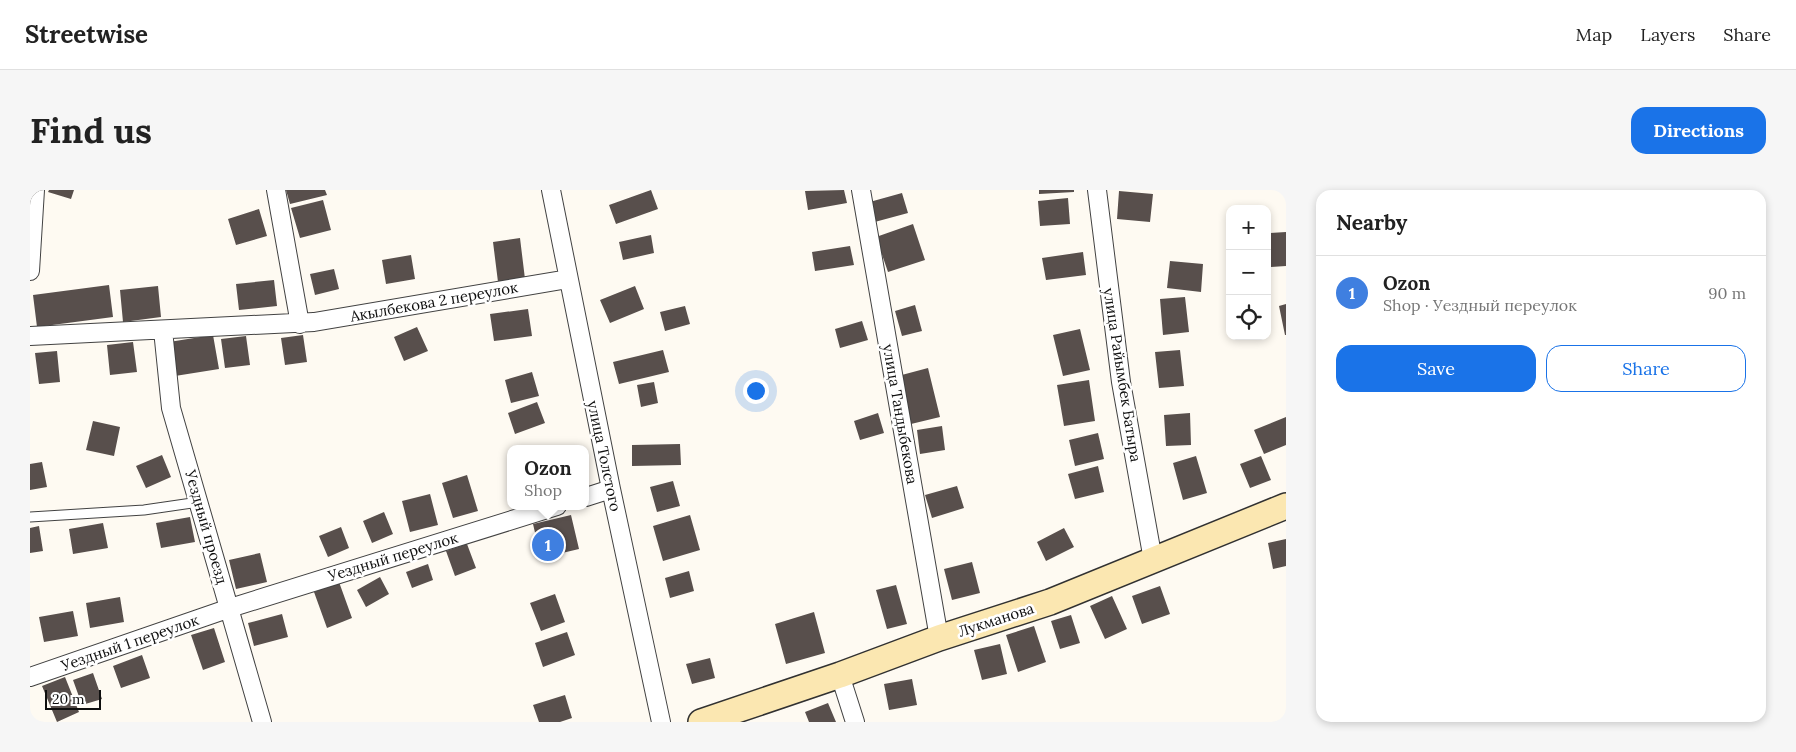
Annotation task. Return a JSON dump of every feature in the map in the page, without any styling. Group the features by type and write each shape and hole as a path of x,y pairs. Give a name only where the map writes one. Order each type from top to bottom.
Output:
{"street":[{"path":"30,271 34,190"},
{"path":"276,190 300,324"},
{"name":"улица Толстого","path":"551,190 611,489 661,722"},
{"name":"улица Тандыбекова","path":"861,190 939,638"},
{"name":"улица Райымбек Батыра","path":"1097,190 1121,382 1153,560"},
{"name":"Акылбекова 2 переулок","path":"30,336 300,324 568,279"},
{"name":"Уездный проезд","path":"163,330 172,408 262,722"},
{"path":"589,496 611,489"},
{"name":"Лукманова","path":"701,722 840,675 939,638 1050,602 1286,506"},
{"name":"Уездный переулок","path":"230,608 544,510"},
{"name":"Уездный 1 переулок","path":"30,677 230,608"},
{"path":"840,675 855,722"}],"lane":[{"path":"30,517 144,510 199,502"}],"building":[{"path":"49,190 74,190 71,199 48,192"},
{"path":"286,190 325,190 327,195 290,204"},
{"path":"651,190 658,209 616,224 609,205"},
{"path":"844,190 847,203 808,210 805,191"},
{"path":"1039,190 1074,190 1074,192 1039,194"},
{"path":"1119,191 1153,194 1150,222 1117,219"},
{"path":"902,193 908,213 871,223 866,203"},
{"path":"1068,198 1070,224 1040,226 1038,201"},
{"path":"323,200 331,230 300,238 291,208"},
{"path":"259,209 267,236 236,245 228,219"},
{"path":"913,224 925,260 888,272 876,237"},
{"path":"1286,232 1286,266 1271,267 1271,233"},
{"path":"651,235 654,253 623,260 619,242"},
{"path":"520,238 525,279 498,282 493,242"},
{"path":"850,246 854,265 815,271 812,252"},
{"path":"1083,252 1086,275 1046,280 1042,258"},
{"path":"411,255 415,279 386,284 382,260"},
{"path":"1170,261 1203,264 1201,292 1167,288"},
{"path":"334,269 339,289 315,295 310,274"},
{"path":"274,280 277,306 239,310 236,284"},
{"path":"109,285 113,317 37,327 33,295"},
{"path":"158,286 161,317 123,322 120,290"},
{"path":"635,286 644,309 610,323 600,300"},
{"path":"1185,297 1189,332 1163,335 1160,299"},
{"path":"1286,304 1286,335 1285,335 1279,306"},
{"path":"915,305 922,331 902,336 895,311"},
{"path":"685,306 690,324 665,331 660,312"},
{"path":"528,309 532,336 494,341 490,314"},
{"path":"862,321 868,340 840,348 835,329"},
{"path":"417,327 428,351 404,361 394,337"},
{"path":"1080,329 1090,370 1063,376 1053,335"},
{"path":"213,335 219,369 175,376 169,342"},
{"path":"303,335 307,362 285,365 281,338"},
{"path":"246,336 250,365 225,368 221,339"},
{"path":"133,342 137,372 110,375 107,345"},
{"path":"663,350 669,372 619,384 613,362"},
{"path":"1180,350 1184,386 1159,388 1155,352"},
{"path":"57,351 60,382 39,384 35,353"},
{"path":"928,368 940,417 911,424 898,376"},
{"path":"532,372 539,396 511,403 505,380"},
{"path":"1089,380 1095,421 1064,426 1057,385"},
{"path":"654,382 658,403 641,407 637,385"},
{"path":"537,402 545,423 515,434 508,413"},
{"path":"878,413 884,433 860,440 854,421"},
{"path":"1190,413 1191,445 1166,446 1164,415"},
{"path":"1286,417 1286,445 1264,454 1254,430"},
{"path":"93,421 120,427 114,456 86,450"},
{"path":"942,426 945,450 920,454 917,430"},
{"path":"1098,433 1104,459 1075,466 1069,440"},
{"path":"680,444 681,465 632,466 632,445"},
{"path":"162,455 171,477 146,488 136,466"},
{"path":"1196,456 1207,493 1183,500 1173,463"},
{"path":"1261,456 1271,480 1250,488 1240,464"},
{"path":"42,462 47,487 30,490 30,464"},
{"path":"1098,466 1104,492 1075,499 1068,474"},
{"path":"467,475 478,511 453,518 442,483"},
{"path":"673,481 680,506 657,512 650,487"},
{"path":"957,486 964,508 932,518 925,495"},
{"path":"430,494 438,525 410,532 402,501"},
{"path":"384,512 393,534 372,543 363,521"},
{"path":"571,515 579,549 541,558 533,524"},
{"path":"690,515 700,550 663,561 653,526"},
{"path":"190,517 195,542 161,548 156,523"},
{"path":"103,523 108,548 73,554 69,529"},
{"path":"39,526 43,551 30,553 30,528"},
{"path":"341,527 349,548 328,557 319,536"},
{"path":"1064,528 1074,547 1046,561 1037,542"},
{"path":"1286,539 1286,566 1273,569 1268,543"},
{"path":"467,544 476,568 455,576 446,551"},
{"path":"260,553 267,582 236,589 229,560"},
{"path":"972,562 980,593 952,600 944,569"},
{"path":"428,564 433,580 412,588 406,572"},
{"path":"689,571 694,591 670,598 665,578"},
{"path":"380,577 389,594 366,607 357,590"},
{"path":"339,582 352,618 327,628 314,592"},
{"path":"896,585 907,624 887,629 876,590"},
{"path":"1160,586 1170,614 1142,624 1132,596"},
{"path":"555,594 565,622 541,631 530,603"},
{"path":"1112,596 1127,629 1105,639 1090,606"},
{"path":"120,597 124,622 90,628 86,603"},
{"path":"73,611 78,636 44,642 39,617"},
{"path":"814,612 825,653 786,664 775,624"},
{"path":"282,614 288,637 254,646 248,623"},
{"path":"1071,615 1080,643 1060,649 1051,621"},
{"path":"1034,626 1046,662 1018,672 1006,635"},
{"path":"214,628 225,662 203,670 191,635"},
{"path":"567,632 575,655 543,667 535,643"},
{"path":"1000,644 1007,674 982,680 974,650"},
{"path":"142,655 150,678 121,688 113,666"},
{"path":"710,658 715,678 692,684 686,664"},
{"path":"93,673 102,699 82,705 73,680"},
{"path":"65,677 79,712 57,722 42,686"},
{"path":"912,679 917,705 889,710 884,684"},
{"path":"565,695 572,718 560,722 539,722 533,705"},
{"path":"828,703 836,722 809,722 805,712"}],"place":[{"name":"Ozon","path":"548,545"}]}
